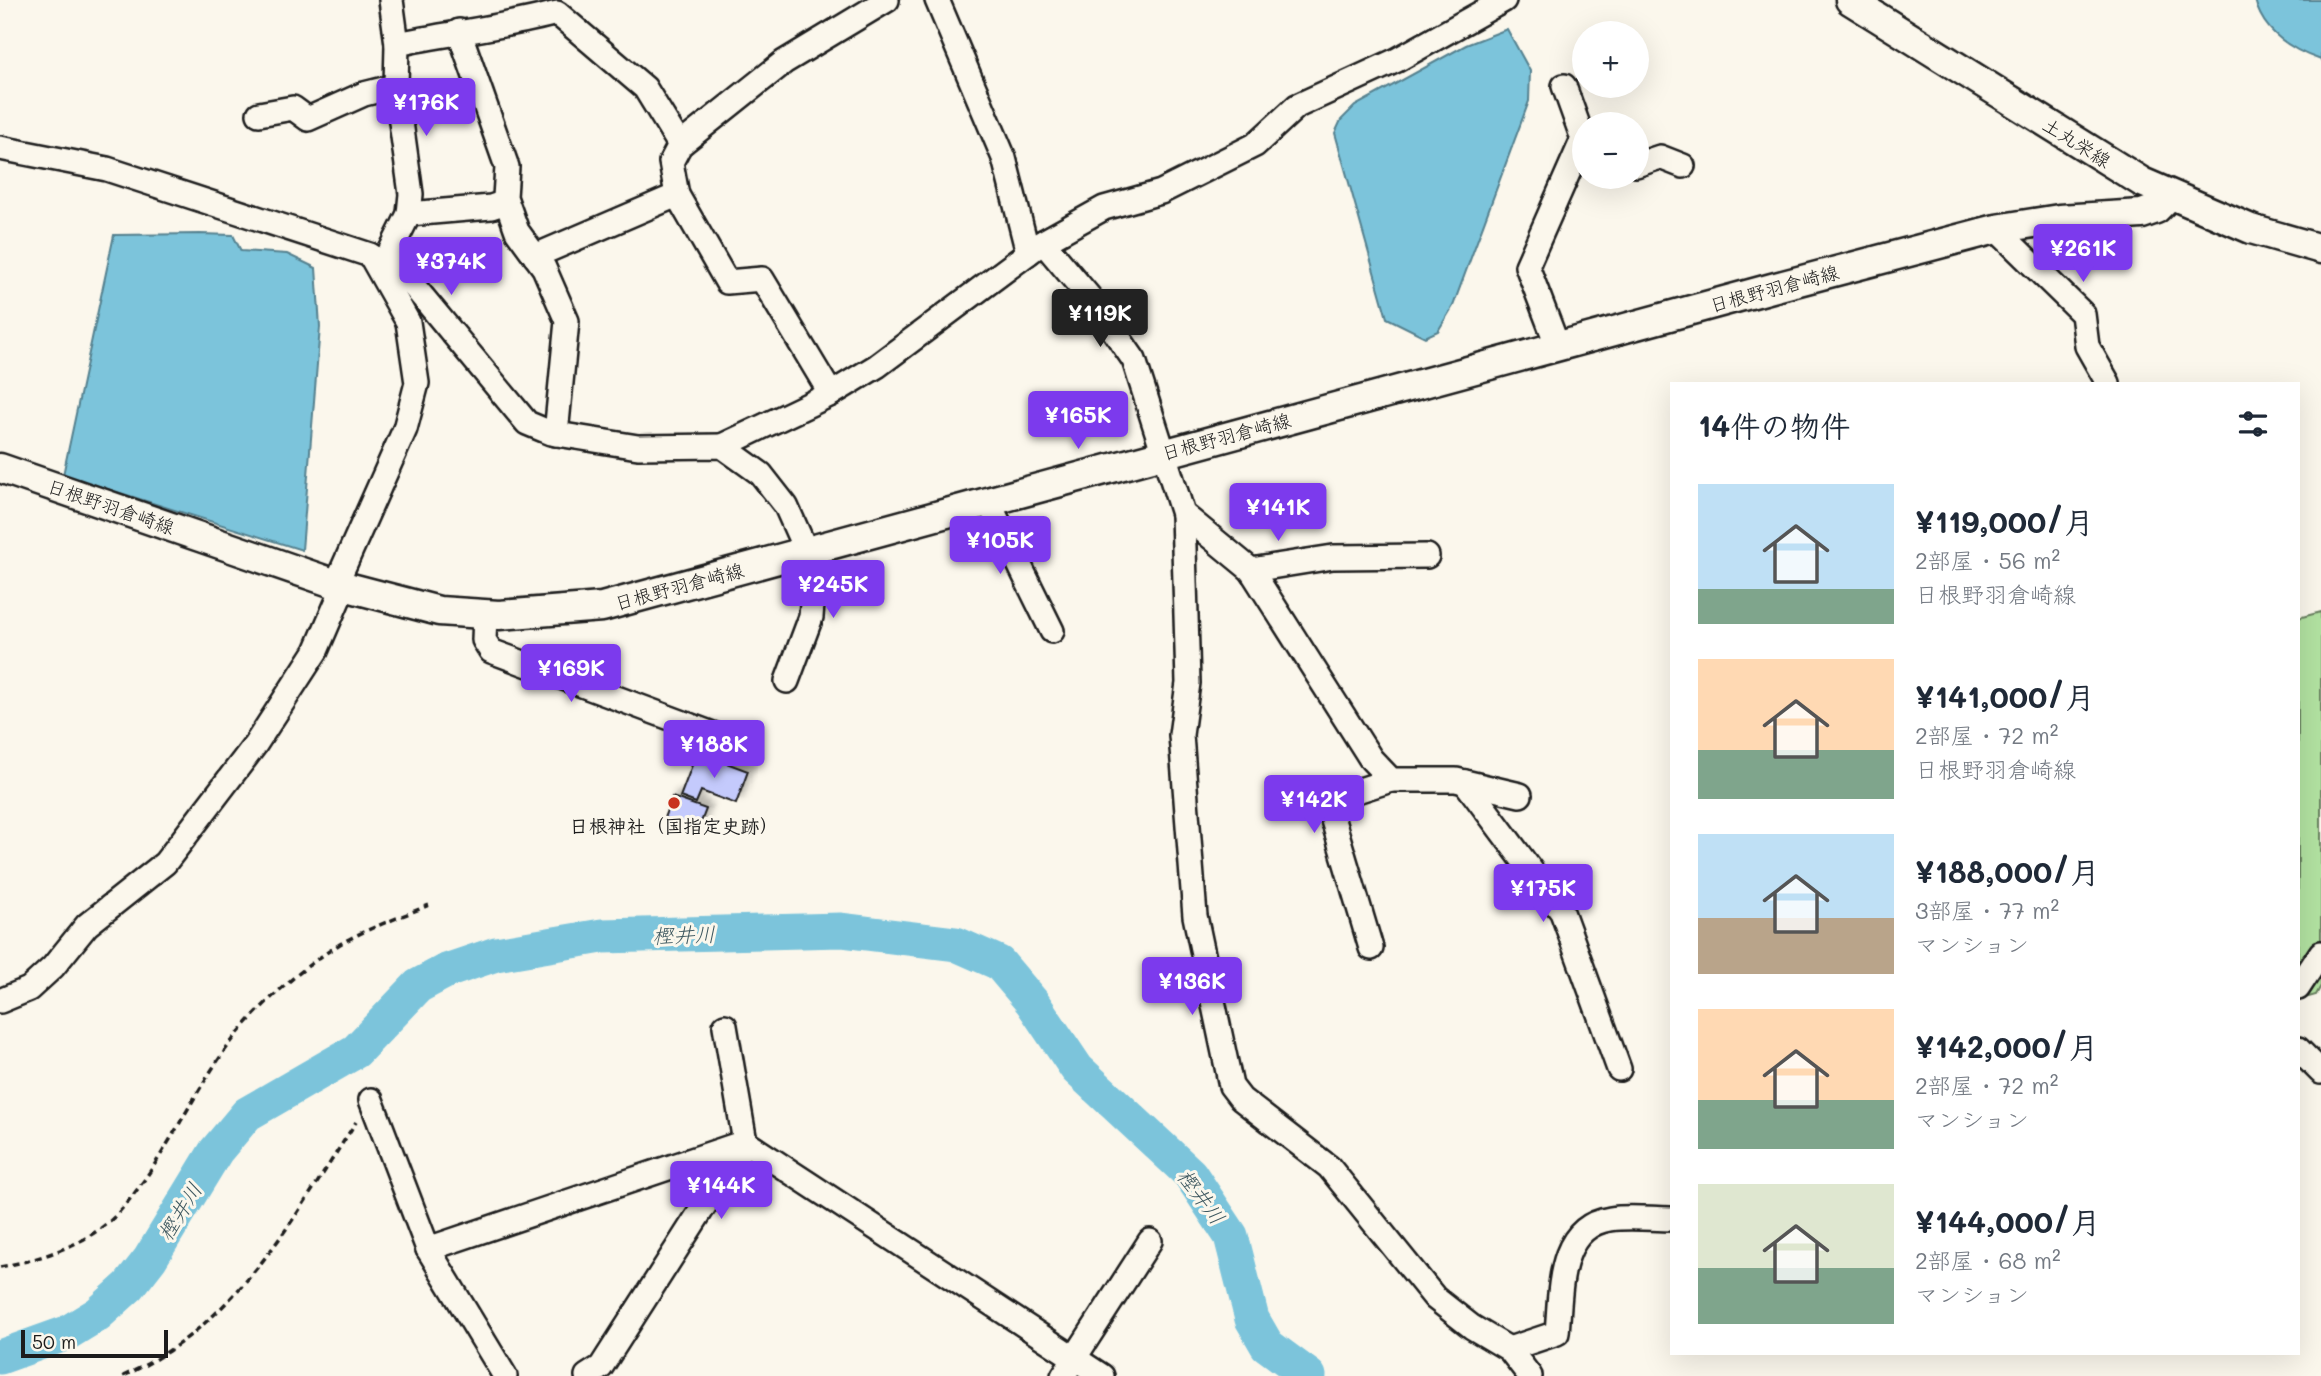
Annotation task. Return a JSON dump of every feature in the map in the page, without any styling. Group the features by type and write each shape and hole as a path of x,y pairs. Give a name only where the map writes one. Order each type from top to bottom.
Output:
{"main road":[{"name":"土丸栄線","path":"1850,0 2130,175 2251,229 2321,249"},
{"name":"日根野羽倉崎線","path":"0,468 340,585 439,611 485,614 548,613 602,607 1996,229 2059,219 2142,214 2156,209 2170,195"}],"street":[{"path":"377,260 409,214 411,194 396,86 397,44 391,0"},
{"path":"831,394 762,279 727,282 677,195 671,162 680,145 783,62 887,0"},
{"path":"937,0 1004,158 1035,248 1096,305 1134,360 1183,514 1188,683 1181,735 1195,916 1231,1086 1241,1098 1329,1167 1435,1298 1472,1327 1509,1349 1530,1376"},
{"path":"0,148 107,169 377,260 407,278 527,423 556,434 638,447 722,446 831,394 877,366 1035,248 1104,208 1160,192 1255,145 1297,106 1397,60 1504,0"},
{"path":"397,44 459,31 520,23 542,8 557,13 645,88 680,145"},
{"path":"459,31 507,167 506,202 517,231 535,256 567,321 556,434"},
{"path":"259,114 293,108 308,120 365,94 396,86"},
{"path":"1564,86 1573,112"},
{"path":"1649,161 1660,157 1683,166"},
{"path":"1558,347 1527,266 1572,169"},
{"path":"535,256 677,195"},
{"path":"409,214 491,207 506,202"},
{"path":"1996,229 2083,314 2087,346 2107,382"},
{"path":"0,1001 29,989 53,967 87,925 165,863 255,745 316,651 340,585 405,429 417,383 408,322 377,260"},
{"path":"722,446 761,474 786,506 806,551 813,590 811,617 787,681"},
{"path":"988,501 1052,631"},
{"path":"1183,514 1251,570 1371,759 1391,780"},
{"path":"1251,570 1333,556 1427,556"},
{"path":"485,614 484,640 491,651 729,740"},
{"path":"1371,948 1329,810 1341,796 1391,780 1465,782 1520,795"},
{"path":"1465,782 1562,912 1619,1069"},
{"path":"2300,985 2321,953"},
{"path":"595,1374 745,1142 725,1026"},
{"path":"2300,1051 2321,1072"},
{"path":"371,1100 428,1249 505,1376"},
{"path":"428,1249 745,1142"},
{"path":"745,1142 1069,1367 1102,1376"},
{"path":"1509,1349 1557,1333 1564,1264 1573,1241 1590,1226 1611,1219 1670,1219"},
{"path":"1069,1367 1150,1241"}],"path":[{"path":"0,1267 32,1260 77,1242 118,1214 164,1150 243,1027 280,989 337,946 429,905"},
{"path":"123,1376 151,1363 189,1339 246,1285 272,1251 371,1100"}],"green space":[{"path":"2321,612 2321,986 2316,995 2300,999 2300,617"}],"water":[{"path":"2255,0 2321,0 2321,60 2280,39 2265,22"},
{"path":"1507,29 1530,71 1529,101 1453,306 1438,331 1425,337 1387,318 1335,133 1341,120 1355,106 1466,45"},
{"path":"114,235 233,235 241,251 287,254 316,268 320,327 302,550 63,475"}],"building":[{"path":"697,752 748,771 736,804 701,791 696,803 680,797"},
{"path":"672,797 706,809 698,830 664,818"}],"waterway":[{"name":"樫井川","path":"0,1357 67,1333 98,1314 129,1286 150,1259 216,1151 247,1114 356,1051 418,986 446,971 496,954 602,936 841,930 956,944 999,963 1032,1002 1077,1069 1190,1174 1231,1236 1252,1319 1267,1345 1309,1376"}],"place":[{"name":"日根神社（国指定史跡）","path":"674,803"}]}
